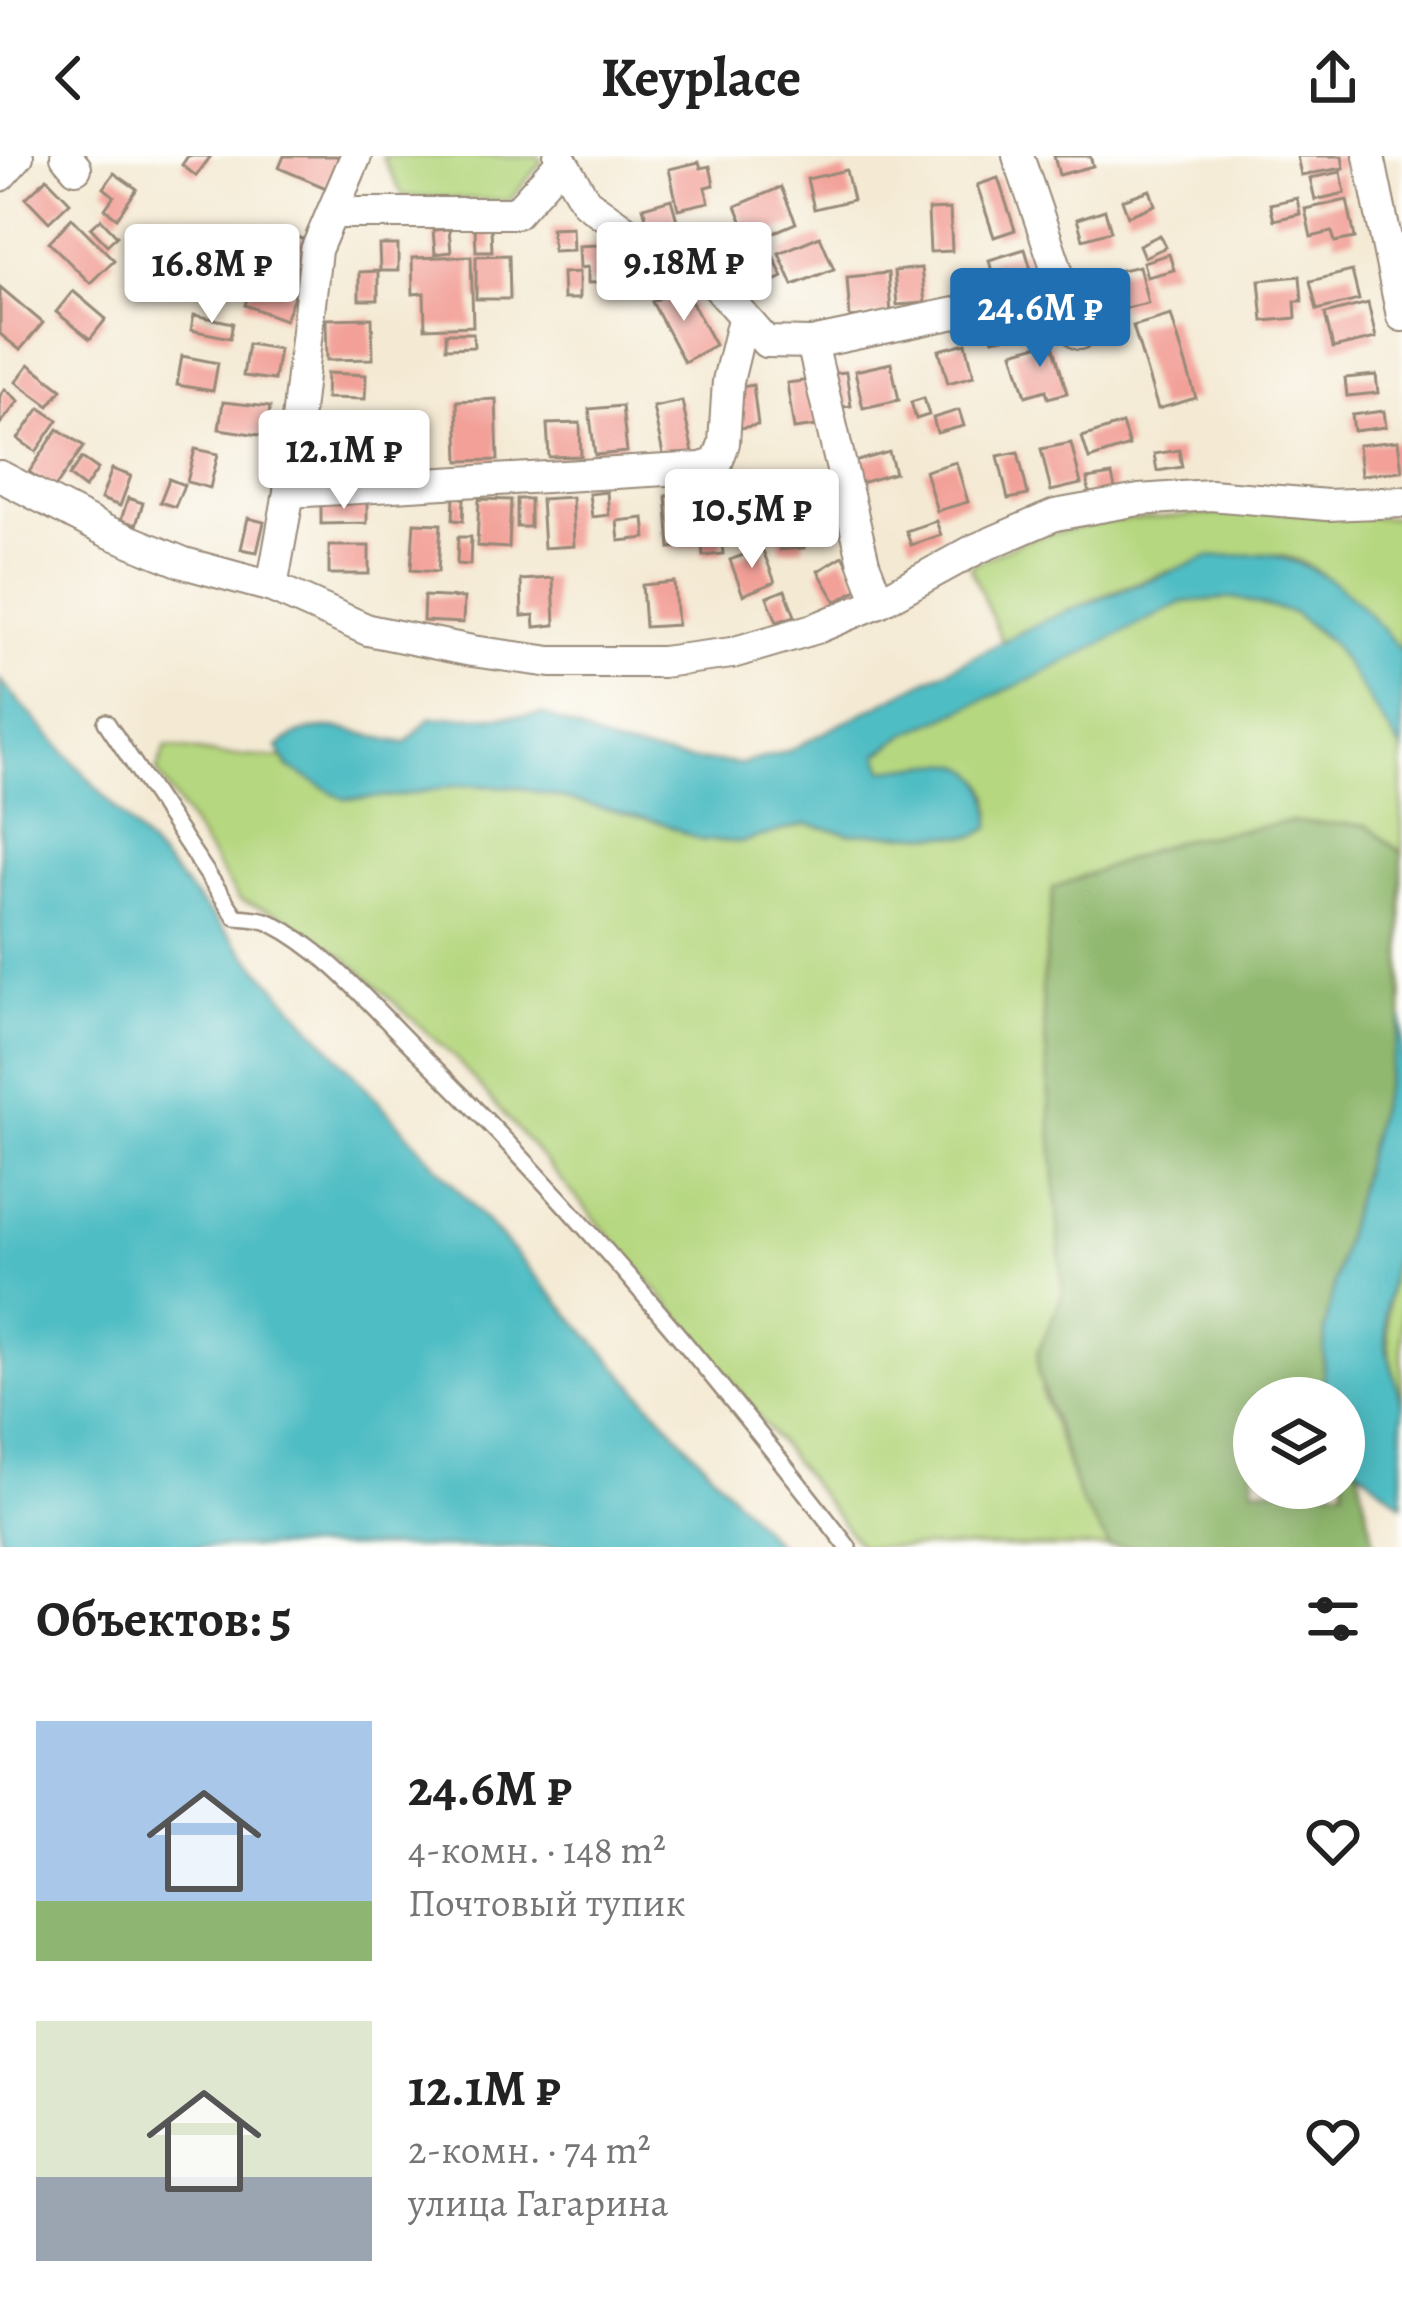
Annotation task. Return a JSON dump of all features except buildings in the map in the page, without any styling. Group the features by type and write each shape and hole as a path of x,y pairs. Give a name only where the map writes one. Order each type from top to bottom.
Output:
{"street":[{"path":"0,176 18,156"},
{"path":"272,587 289,493 316,250 356,156"},
{"path":"1018,156 1079,334"},
{"path":"1369,156 1402,316"},
{"path":"332,213 516,212 561,159 586,202 642,242 697,263 766,341 812,343 960,312"},
{"path":"289,493 701,468 717,463 724,443 728,381 743,319"},
{"path":"812,343 864,563 879,602"},
{"path":"0,476 106,531 184,563 272,587 368,630 472,652 551,662 662,662 732,653 817,628 879,602 976,549 1055,515 1139,500 1210,495 1328,505 1402,502"}],"lane":[{"path":"106,722 236,917 267,921 315,951 448,1082 541,1178 636,1287 848,1547"}],"green space":[{"path":"382,156 539,156 542,162 509,201 403,196"},
{"path":"1268,511 1402,515 1402,651 1326,577 1299,561 1269,555 1233,556 1149,578 1002,641 970,566 1027,539 1106,521"},
{"path":"1235,598 1293,613 1331,643 1397,739 1402,751 1402,853 1366,825 1042,991 1063,1294 1038,1351 1042,1393 1081,1502 1110,1547 861,1547 680,1317 456,1059 347,959 284,916 239,900 157,771 166,746 283,758 288,767 397,796 461,785 517,787 660,822 701,840 741,842 806,824 848,833 974,836 990,828 991,802 975,774 943,766 883,770 878,754 906,734 1032,679 1183,602"},
{"path":"1290,822 1366,825 1402,853 1402,1019 1339,1261 1325,1328 1324,1377 1233,1377 1233,1509 1365,1509 1365,1502 1375,1547 1110,1547 1081,1502 1038,1373 1038,1352 1063,1294 1042,991 1053,888 1175,841"},
{"path":"1402,1204 1402,1402 1389,1350 1387,1303"}],"water":[{"path":"1267,554 1328,578 1402,651 1402,751 1331,642 1293,613 1235,598 1183,602 1032,679 906,734 878,754 884,770 934,764 970,769 987,791 991,819 990,828 975,836 848,833 806,824 741,842 700,840 660,822 517,787 461,785 344,799 288,767 278,747 294,736 325,728 406,743 430,718 545,715 614,746 680,759 742,764 788,751 1047,619 1209,557"},
{"path":"0,680 779,1547 0,1547"},
{"path":"1402,1019 1402,1204 1385,1313 1387,1350 1402,1402 1402,1504 1365,1473 1365,1377 1324,1377 1325,1328"}]}
